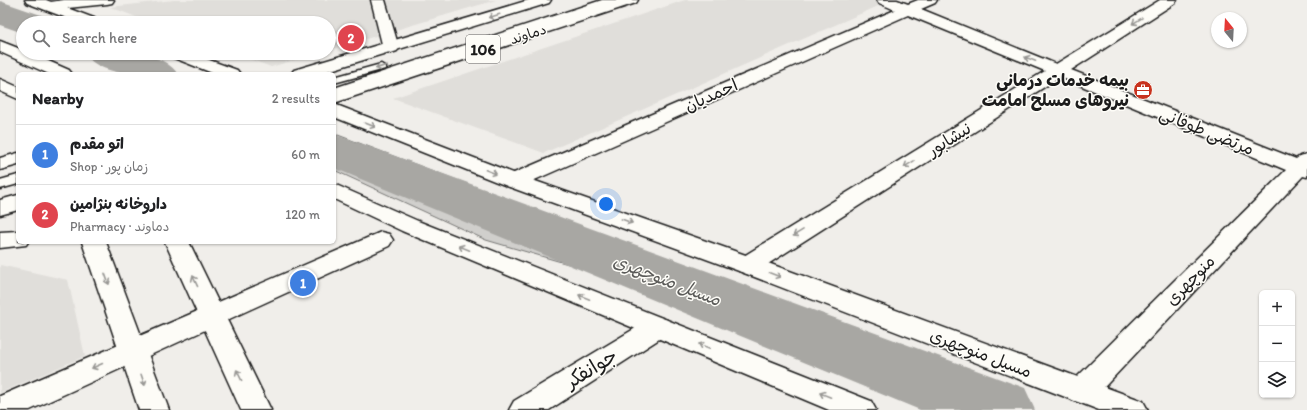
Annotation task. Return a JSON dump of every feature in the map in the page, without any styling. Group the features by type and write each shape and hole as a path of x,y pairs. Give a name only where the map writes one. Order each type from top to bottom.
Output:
{"street":[{"path":"32,0 75,16"},
{"path":"48,6 107,0"},
{"path":"378,0 391,48"},
{"name":"دماوند","path":"307,72 391,48 544,0"},
{"name":"دماوند","path":"336,97 631,0"},
{"name":"مرتضی طوفانی","path":"884,0 1304,167"},
{"name":"احمدیان","path":"514,181 930,0"},
{"name":"نیشابور","path":"748,265 1170,0"},
{"path":"0,46 16,53"},
{"path":"32,60 58,72"},
{"path":"194,60 226,72"},
{"path":"0,84 16,93"},
{"name":"مسیل منوچهری","path":"336,111 514,181 748,265 1133,410"},
{"path":"0,164 16,160"},
{"name":"منوچهری","path":"1082,391 1304,167"},
{"path":"336,192 410,226 861,410"},
{"path":"0,208 16,203"},
{"path":"0,240 16,240"},
{"path":"0,410 381,240"},
{"path":"95,244 154,410"},
{"path":"178,244 256,410"},
{"name":"جوانفکر","path":"524,410 658,327"}],"lane":[{"path":"336,79 423,54 591,0"},
{"path":"336,91 612,0"},
{"path":"0,185 16,180"},
{"path":"0,202 16,197"}],"shaded area":[{"path":"174,0 496,0 336,48 336,16 134,16 110,7"},
{"path":"685,0 892,0 544,153 393,98"},
{"path":"252,60 294,60 271,67"},
{"path":"336,136 619,241 592,271 486,240 336,171"},
{"path":"0,265 68,280 85,356 0,393"}],"waterway":[{"path":"0,12 16,18"},
{"path":"122,60 152,72"},
{"name":"مسیل منوچهری","path":"336,151 999,410"}],"place":[{"name":"داروخانه بنژامین","path":"351,38"},
{"name":"بیمه خدمات درمانی نیروهای مسلح امامت","path":"1143,90"},
{"name":"اتو مقدم","path":"303,283"}]}
